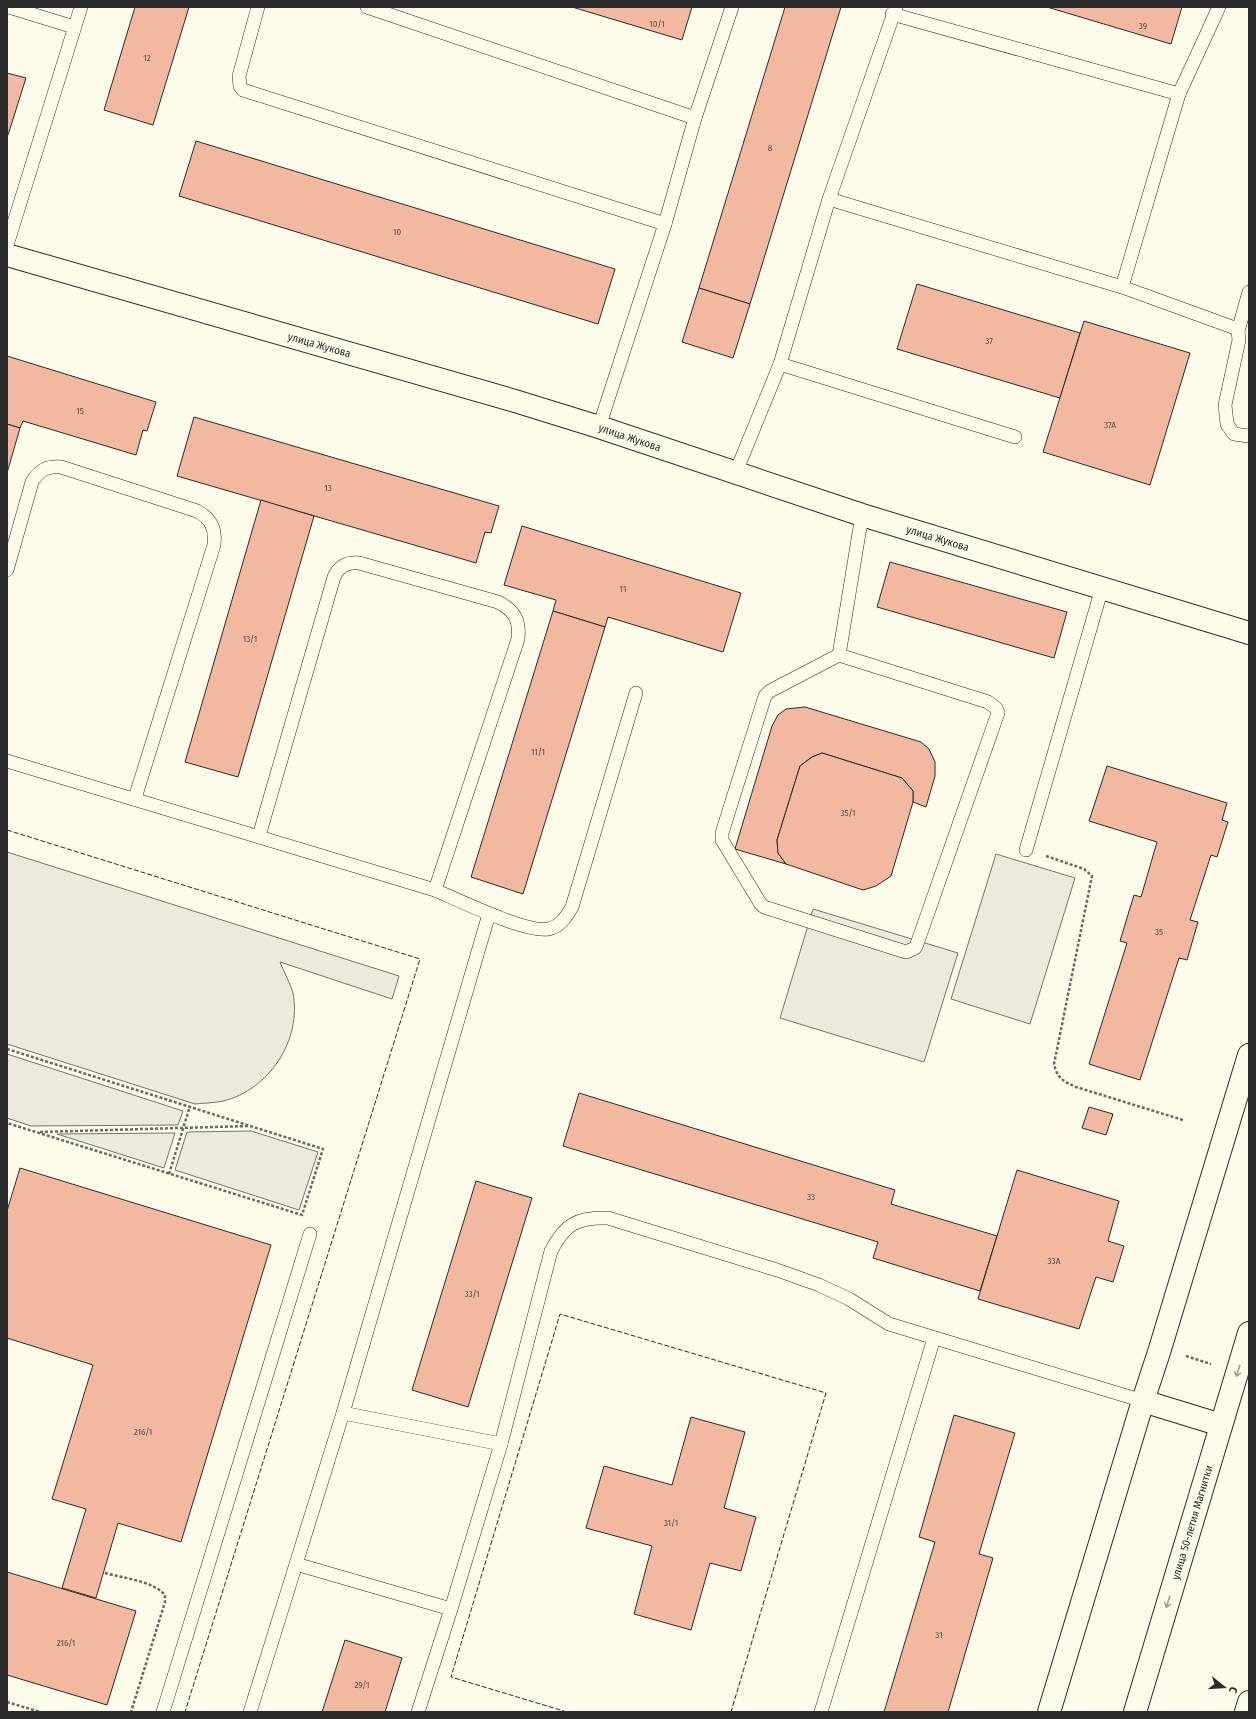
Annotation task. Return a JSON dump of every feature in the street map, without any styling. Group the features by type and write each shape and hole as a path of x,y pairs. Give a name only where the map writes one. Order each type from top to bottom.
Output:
{"street":[{"name":"улица Жукова","path":"7,255 515,401 736,472 862,515 1249,633"},
{"path":"1049,1712 1249,1055"},
{"name":"улица 50-летия Магнитки","path":"1134,1712 1249,1333"},
{"path":"1143,1401 1221,1425"},
{"path":"1246,1712 1249,1702"}],"lane":[{"path":"9,7 74,27"},
{"path":"7,245 81,7"},
{"path":"258,7 239,76 240,86 243,90 665,224"},
{"path":"367,7 694,118"},
{"path":"599,427 665,224 694,118 732,7"},
{"path":"1122,287 1179,94 1218,7"},
{"path":"736,472 780,364 829,199 894,10 1179,94"},
{"path":"829,199 1122,287 1231,325 1238,331"},
{"path":"1249,292 1238,331 1239,340 1225,405 1227,424 1234,434 1249,436"},
{"path":"780,364 1015,437"},
{"path":"7,570 32,482 36,474 43,469 52,466 61,467 197,510 206,516 212,524 215,534 214,545 135,798"},
{"path":"840,654 862,515"},
{"path":"259,836 337,570 351,562 359,563 498,602 508,608 515,616 519,628 518,639 435,890"},
{"path":"1026,850 1102,588"},
{"path":"840,654 988,702 996,708 998,713 917,944 915,948 906,952 764,907 760,903 722,840 722,833 765,696 770,691 840,654"},
{"path":"7,761 135,798 435,890 489,914 536,929 548,929 558,925 566,917 572,907 636,693"},
{"path":"250,1712 343,1413 489,914"},
{"path":"418,1712 501,1444 551,1251 560,1235 573,1224 590,1217 608,1218 777,1270 818,1285 849,1299 889,1324 1143,1401"},
{"path":"163,1712 310,1234"},
{"path":"821,1712 934,1338"},
{"path":"343,1413 501,1444"},
{"path":"296,1564 451,1608"}],"path":[{"path":"1026,850 1084,869 1092,876 1054,1064 1056,1072 1062,1081 1076,1087 1183,1120"},
{"path":"7,1049 323,1149 302,1215 7,1123"},
{"path":"170,1174 190,1106"},
{"path":"37,1133 250,1126"},
{"path":"1160,1349 1237,1372"},
{"path":"105,1572 152,1586 161,1590 165,1595 165,1602 131,1712"},
{"path":"7,1702 40,1712"}],"shaded area":[{"path":"7,852 399,976 392,999 280,962 293,993 294,1011 292,1028 287,1045 279,1060 268,1074 255,1086 240,1095 216,1102 195,1104 7,1044"},
{"path":"996,854 1075,878 1030,1024 951,999"},
{"path":"813,909 958,953 924,1062 780,1018"},
{"path":"7,1054 183,1111 178,1125 31,1126 7,1118"},
{"path":"251,1131 318,1152 299,1210 175,1170 187,1132"},
{"path":"175,1133 164,1168 57,1134"}],"building":[{"path":"135,7 189,7 153,125 104,110"},
{"path":"572,7 692,7 682,40"},
{"path":"785,7 841,7 750,304 699,288"},
{"path":"1047,7 1182,7 1171,44"},
{"path":"7,73 26,78 8,135 7,135"},
{"path":"196,141 615,269 598,324 179,196"},
{"path":"917,284 1080,333 1060,398 897,349"},
{"path":"699,288 750,304 733,358 682,342"},
{"path":"1084,321 1190,353 1150,485 1043,452"},
{"path":"7,356 156,402 147,431 143,430 136,455 23,421 20,428 7,424"},
{"path":"194,417 499,506 491,533 485,532 476,563 177,476"},
{"path":"7,424 20,428 7,473"},
{"path":"261,500 314,516 238,777 185,762"},
{"path":"522,526 741,593 723,652 608,617 605,627 553,611 556,600 504,585"},
{"path":"890,562 1067,612 1054,658 877,607"},
{"path":"553,611 605,627 523,894 471,877"},
{"path":"805,707 921,742 929,749 935,762 935,776 926,807 913,802 913,791 902,778 822,753 812,757 800,766 777,840 778,853 786,864 735,849 772,726 778,715 786,709"},
{"path":"822,753 902,778 913,791 913,802 891,876 876,886 863,890 786,864 778,853 777,840 800,766 812,757"},
{"path":"1107,766 1227,803 1222,820 1228,822 1217,857 1211,855 1190,920 1198,922 1187,960 1179,958 1140,1080 1089,1064 1127,943 1120,941 1134,895 1141,897 1157,842 1089,821"},
{"path":"579,1093 895,1190 891,1204 997,1236 980,1291 873,1258 878,1242 563,1146"},
{"path":"1089,1107 1113,1114 1106,1135 1082,1128"},
{"path":"20,1168 271,1245 181,1542 118,1523 96,1598 62,1588 86,1509 52,1499 93,1365 7,1338 7,1211"},
{"path":"1017,1170 1119,1201 1108,1241 1124,1246 1113,1282 1096,1277 1079,1329 978,1299"},
{"path":"476,1181 532,1198 468,1407 412,1390"},
{"path":"954,1415 1015,1433 979,1554 993,1558 948,1712 884,1712 935,1542 919,1537"},
{"path":"691,1417 745,1432 724,1508 756,1517 741,1571 710,1563 691,1630 634,1614 652,1546 586,1528 604,1466 672,1485"},
{"path":"7,1572 136,1611 107,1705 7,1675"},
{"path":"345,1640 402,1658 385,1712 322,1712"}],"fence":[{"path":"7,830 420,959 185,1712"},
{"path":"567,1712 451,1677 560,1314 826,1393 731,1712"}]}
